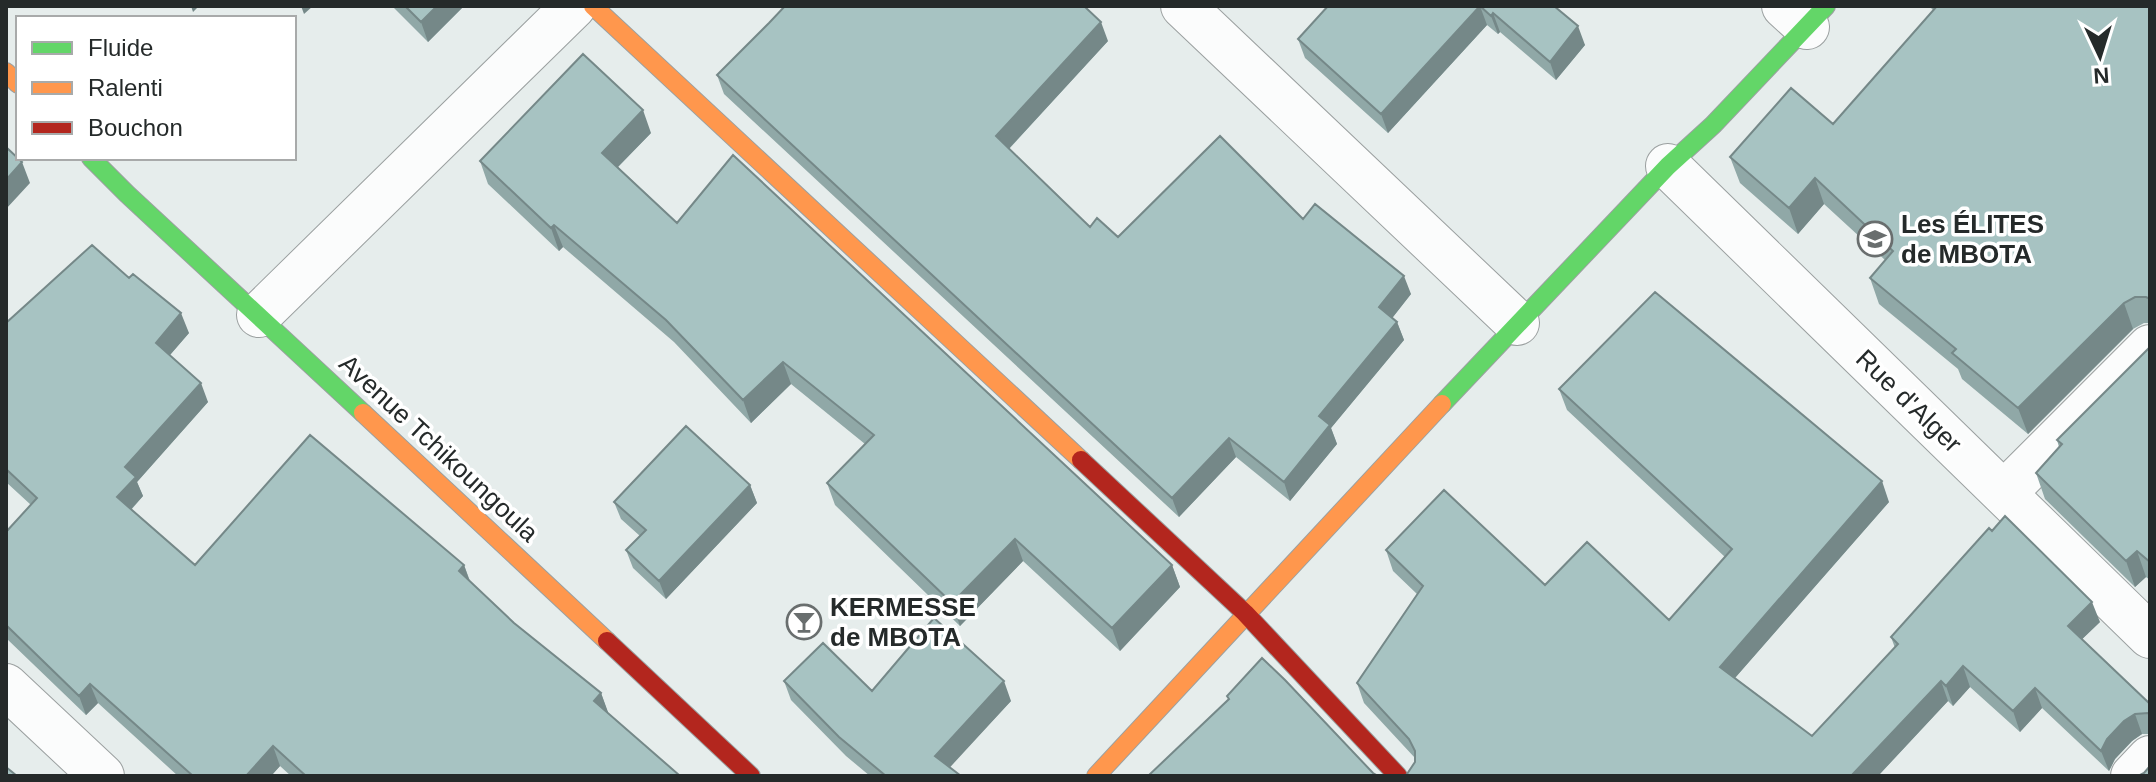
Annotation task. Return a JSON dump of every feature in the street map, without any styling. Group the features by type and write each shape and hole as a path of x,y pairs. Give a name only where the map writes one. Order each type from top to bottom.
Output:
{"street":[{"path":"259,315 574,6"},
{"path":"593,6 1245,613 1398,776"},
{"path":"1183,6 1517,323"},
{"path":"1096,776 1517,323 1668,166 1713,125 1806,13"},
{"name":"Avenue Tchikoungoula","path":"93,160 751,776"},
{"name":"Rue d'Alger","path":"1668,166 2150,636"},
{"path":"2004,493 2150,347"},
{"path":"6,686 102,776"},
{"path":"2133,776 2150,758"}],"building":[{"path":"405,6 437,6 421,22"},
{"path":"785,6 1084,6 1101,22 996,136 1090,227 1097,218 1118,237 1220,136 1303,219 1315,204 1404,276 1379,307 1397,322 1319,416 1330,425 1284,482 1229,438 1172,498 717,75"},
{"path":"1328,6 1480,6 1381,114 1298,39"},
{"path":"1480,6 1554,6 1578,26 1550,62 1493,13 1491,16"},
{"path":"1937,6 2150,6 2150,299 2135,297 2124,303 2018,408 1952,353 1956,349 1870,278 1893,251 1815,178 1789,208 1730,157 1791,88 1833,124"},
{"path":"583,54 643,110 602,153 677,223 733,155 1172,565 1112,628 1015,539 952,603 827,483 874,435 783,362 743,400 666,320 554,225 551,228 480,161"},
{"path":"6,147 16,160 22,162 6,180"},
{"path":"92,245 129,278 133,274 181,313 156,343 201,383 125,467 136,477 117,497 195,565 310,435 464,565 459,571 514,623 601,693 594,701 679,775 306,776 273,746 246,776 193,776 90,684 79,696 6,625 6,532 37,498 6,469 6,323"},
{"path":"1655,292 1882,481 1720,667 1812,736 1898,644 1891,637 1989,528 1992,531 2005,516 2092,602 2068,626 2150,704 2150,715 2135,714 2124,721 2107,739 2101,751 2035,688 2013,711 1963,666 1946,686 1941,681 1851,776 1404,776 1415,762 1415,751 1409,739 1357,683 1423,586 1386,550 1444,490 1545,585 1587,542 1669,620 1732,549 1559,389"},
{"path":"2150,347 2150,562 2137,551 2126,561 2036,473 2062,444 2057,440"},
{"path":"686,426 750,485 659,581 626,550 646,530 614,502"},
{"path":"934,618 1004,681 935,756 961,776 886,776 839,737 784,681 823,643 872,691"},
{"path":"1262,658 1378,776 1148,776 1229,699 1227,696"},
{"path":"2150,766 2150,776 2138,776 2144,773"},
{"path":"6,767 17,776 6,776"}],"traffic: fast":[{"path":"1442,404 1668,166 1713,125 1826,6"},
{"path":"93,160 363,413"}],"traffic: slow":[{"path":"593,6 1081,460"},
{"path":"6,72 16,82"},
{"path":"1096,776 1442,404"},
{"path":"363,413 607,641"}],"traffic: jam":[{"path":"1081,460 1245,613 1398,776"},
{"path":"607,641 751,776"}],"place":[{"name":"Les ÉLITES de MBOTA","path":"1875,239"},
{"name":"KERMESSE de MBOTA","path":"804,622"}]}
